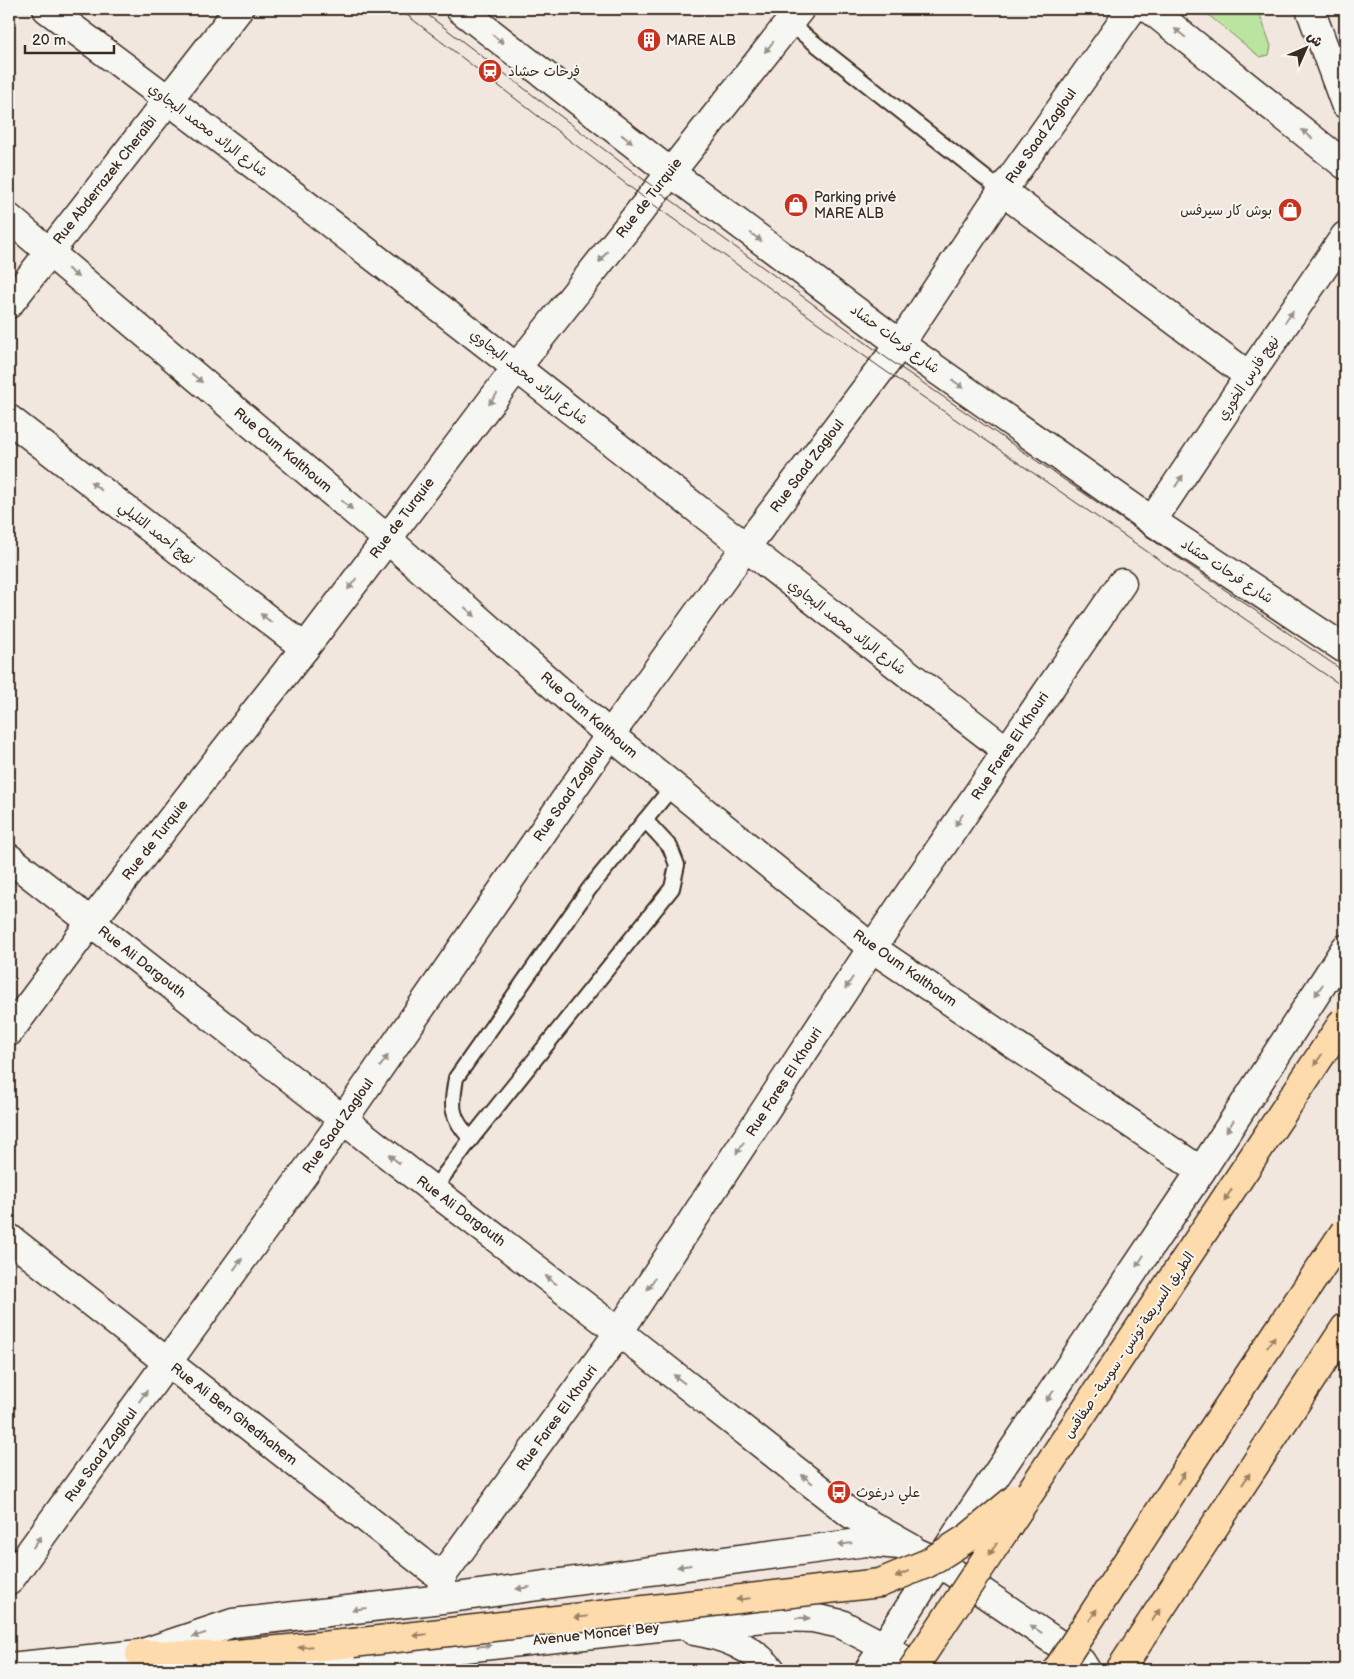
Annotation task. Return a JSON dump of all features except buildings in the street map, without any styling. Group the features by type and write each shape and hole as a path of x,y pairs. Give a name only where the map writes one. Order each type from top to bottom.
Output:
{"highway":[{"name":"الطريق السريعة تونس - سوسة - صفاقس","path":"912,1670 1345,1019"},
{"path":"1057,1670 1211,1432 1345,1231"},
{"path":"1120,1670 1345,1328"},
{"path":"140,1654 215,1656 353,1643 880,1584 928,1563 969,1537 1042,1476"}],"street":[{"name":"شارع الرائد محمد البجاوي","path":"47,9 168,99 517,367 745,548 1006,750"},
{"name":"Rue Abderrazek Cheraïbi","path":"9,304 239,9"},
{"name":"شارع فرحات حشاد","path":"460,9 670,172 900,344 1152,521 1345,649"},
{"name":"Rue Saad Zagloul","path":"9,1581 343,1120 610,735 745,548 900,344 1002,191 1132,9"},
{"path":"1150,9 1345,164"},
{"path":"1310,9 1345,104"},
{"name":"Rue de Turquie","path":"9,1032 91,922 305,648 386,538 517,367 794,16"},
{"path":"1002,191 1249,376"},
{"name":"Rue Oum Kalthoum","path":"9,218 386,538 610,735 872,948 1201,1171"},
{"name":"نهج فارس الخوري","path":"1152,521 1345,236"},
{"name":"نهج أحمد التليلي","path":"9,419 305,648"},
{"name":"Rue Fares El Khouri","path":"442,1588 619,1332 872,948 1122,583"},
{"name":"Rue Ali Dargouth","path":"9,858 851,1514 929,1558"},
{"path":"869,1670 885,1647 929,1558 1201,1171 1345,949"},
{"name":"Rue Ali Ben Ghedhahem","path":"9,1238 168,1362 442,1588"},
{"path":"9,1667 140,1654 233,1623 442,1588 866,1542 900,1545 929,1558 1069,1651 1081,1662 1086,1670"},
{"name":"Avenue Moncef Bey","path":"262,1670 668,1626 778,1617 813,1618 841,1624 885,1647 918,1670"},
{"path":"668,1626 715,1635 733,1642 750,1651 771,1670"}],"lane":[{"path":"794,16 1002,191"},
{"path":"470,1139 458,1125 452,1102 456,1078 589,889 673,786"},
{"path":"433,1190 470,1139 672,888 677,866 670,847 645,820"}],"green space":[{"path":"1201,9 1258,9 1271,46 1269,55 1260,57"}],"tram line":[{"path":"399,9 647,200 881,368 1345,688"},
{"path":"420,9 656,189 888,359 1345,672"}],"place":[{"name":"MARE ALB","path":"649,40"},
{"name":"فرحات حشاد","path":"490,71"},
{"name":"Parking privé MARE ALB","path":"796,205"},
{"name":"بوش كار سيرفس","path":"1290,210"},
{"name":"علي درغوث","path":"839,1492"}]}
